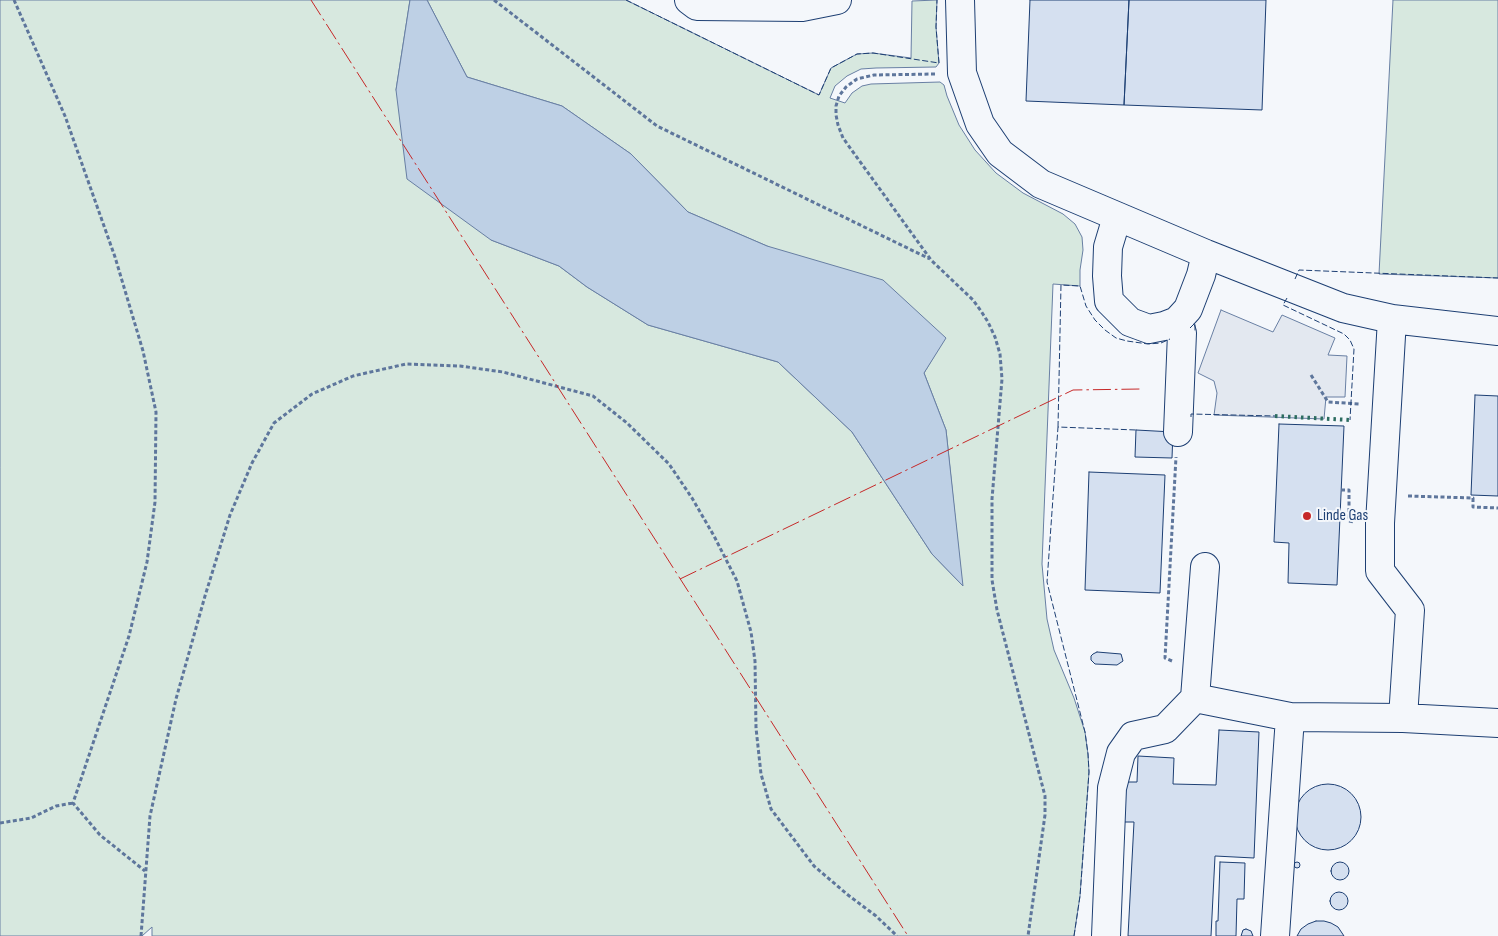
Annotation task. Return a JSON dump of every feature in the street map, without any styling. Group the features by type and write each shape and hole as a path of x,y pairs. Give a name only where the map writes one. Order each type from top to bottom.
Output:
{"street":[{"path":"689,0 697,6 837,0"},
{"path":"960,0 962,73 980,124 1000,153 1041,184 1206,254 1343,308 1392,319 1498,331"},
{"path":"1117,217 1108,248 1107,276 1109,301 1130,322 1149,329 1164,326 1177,320 1188,309 1201,275 1206,254"},
{"path":"1392,319 1380,523 1380,572 1410,610 1403,718"},
{"path":"1177,320 1182,333 1178,432"},
{"path":"1106,936 1112,788 1121,752 1133,736 1165,729 1196,685 1204,568"},
{"path":"1196,685 1290,717 1403,718 1498,723"},
{"path":"1275,936 1290,717"}],"path":[{"path":"14,0 65,116 115,258 143,351 156,412 156,502 147,562 129,636 73,803"},
{"path":"494,0 657,126 931,260"},
{"path":"962,73 874,75 857,79 846,87 839,96 836,106 838,125 843,138 931,260 973,300 981,311 995,337 1000,354 1002,379 992,499 992,580 997,610 1045,796 1045,815 1028,936"},
{"path":"141,936 150,816 176,699 230,515 252,463 274,423 312,394 353,376 406,364 460,366 503,372 593,396 627,423 669,464 714,536 739,590 751,632 756,661 756,728 761,774 771,809 814,866 876,916 897,936"},
{"path":"1312,374 1328,402 1350,402"},
{"path":"1178,432 1165,658 1196,685"},
{"path":"0,823 30,818 56,806 73,803"},
{"path":"73,803 100,835 145,871"}],"shaded area":[{"path":"0,0 410,0 396,90 491,240 559,266 587,287 648,325 778,362 852,432 932,554 962,585 946,430 924,373 945,338 767,246 688,212 631,154 562,106 467,77 427,0 626,0 819,95 831,68 857,54 873,53 911,58 912,1 937,0 936,27 939,63 936,67 861,69 847,76 835,86 830,98 845,103 852,93 862,86 871,84 940,82 944,85 959,125 975,150 996,173 1023,193 1063,214 1075,224 1082,237 1083,250 1080,286 1053,284 1042,564 1047,619 1054,650 1074,698 1085,732 1088,754 1089,772 1080,896 1074,936 152,936 152,927 142,936 0,936"},
{"path":"1393,0 1498,0 1498,278 1379,274"},
{"path":"1221,310 1273,332 1282,315 1335,338 1328,355 1347,356 1345,397 1326,397 1324,419 1214,415 1217,393 1214,381 1198,373"}],"water":[{"path":"410,0 427,0 467,77 562,106 631,154 688,212 767,246 883,280 946,338 924,373 946,430 963,586 932,554 852,432 778,362 648,325 587,287 559,266 491,240 407,179 396,90"}],"building":[{"path":"1030,0 1129,0 1124,105 1026,101"},
{"path":"1129,0 1266,0 1262,110 1124,105"},
{"path":"1475,395 1498,396 1498,496 1471,495"},
{"name":"Linde Gas","path":"1279,424 1344,426 1337,585 1288,583 1289,543 1274,542"},
{"path":"1136,430 1173,432 1172,458 1135,457"},
{"path":"1089,472 1165,475 1160,593 1085,590"},
{"path":"1097,652 1121,654 1123,661 1117,665 1095,664 1091,660 1091,656"},
{"path":"1219,730 1259,732 1254,858 1215,856 1211,936 1128,936 1134,822 1119,822 1120,782 1137,782 1138,756 1174,758 1173,784 1216,785"},
{"path":"1321,784 1335,784 1347,789 1356,798 1361,810 1359,830 1352,841 1335,850 1321,850 1309,845 1300,836 1295,824 1295,810 1300,798 1309,789"},
{"path":"1220,862 1245,863 1244,899 1237,899 1236,936 1216,936"},
{"path":"1297,862 1300,865 1297,868 1294,865"},
{"path":"1336,862 1344,862 1349,867 1347,878 1336,880 1331,875 1331,867"},
{"path":"1335,892 1343,892 1348,897 1346,908 1335,910 1330,905 1330,897"},
{"path":"1316,921 1331,923 1338,927 1344,936 1297,936 1301,929"},
{"path":"1243,930 1251,931 1253,936 1241,936"}],"hedge":[{"path":"1275,416 1350,420"}],"fence":[{"path":"626,0 819,95 831,68 857,54 873,53 939,63 936,27 937,0"},
{"path":"1295,279 1299,270 1498,278"},
{"path":"1058,427 1061,285 1080,286 1086,306 1095,320 1116,338 1148,344 1161,343 1170,339"},
{"path":"1287,298 1283,305 1344,334 1350,340 1354,349 1350,420"},
{"path":"1190,328 1195,323 1195,331"},
{"path":"1191,417 1191,414 1275,416"},
{"path":"1074,936 1080,896 1089,772 1085,732 1047,582 1058,427 1136,430"}],"power":[{"path":"311,0 908,936"},
{"path":"680,579 1073,390 1141,389"}],"place":[{"name":"Linde Gas","path":"1307,516"}]}
